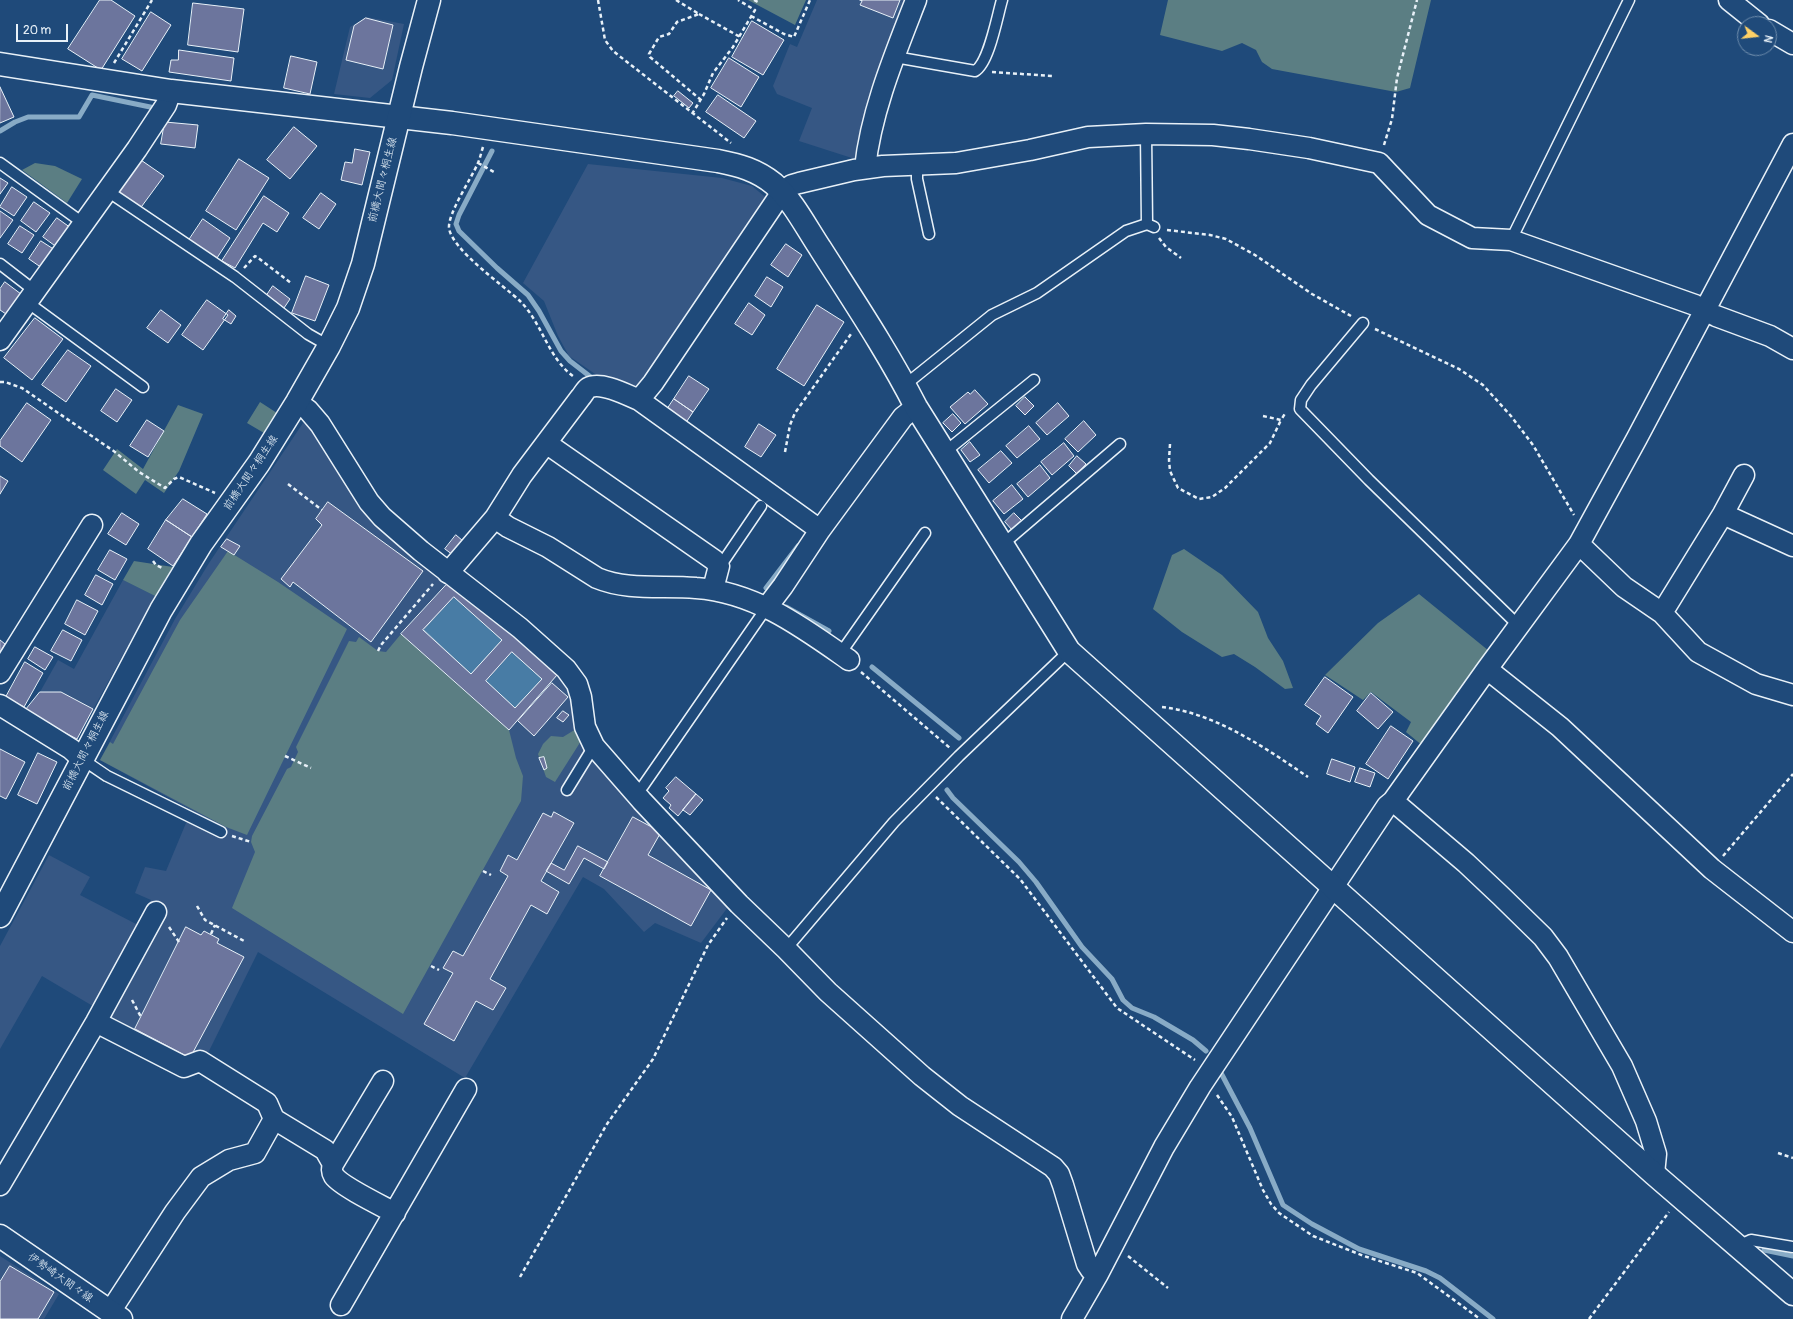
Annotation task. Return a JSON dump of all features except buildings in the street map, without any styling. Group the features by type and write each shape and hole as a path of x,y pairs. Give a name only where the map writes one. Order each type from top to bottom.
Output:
{"street":[{"name":"前橋大間々桐生線","path":"0,916 161,610 201,544 259,463 297,402 329,346 348,308 363,264 429,0"},
{"path":"865,168 869,141 884,87 916,0"},
{"path":"1729,0 1749,16"},
{"path":"1777,35 1793,44"},
{"path":"0,64 171,91 399,117 718,161 741,166 766,178 782,192 845,288 904,384 916,407 1069,651 1654,1174 1793,1294"},
{"path":"0,340 106,190 137,149 166,105 171,91"},
{"path":"639,400 653,383 782,192 792,185 799,182 865,168 956,163 1030,150 1088,137 1146,134 1213,136 1249,139 1309,148 1380,163 1428,215 1472,238 1511,240 1695,305 1705,311 1770,336 1793,349"},
{"path":"1072,1319 1098,1274 1112,1244 1164,1147 1200,1087 1387,806 1393,801 1583,537 1793,144"},
{"path":"448,573 495,518 522,475 588,388 594,387 610,388 639,400 820,530"},
{"path":"297,402 308,410 320,424 369,502 378,512 400,533 448,573 520,628 572,676 581,697 585,727 594,746 636,792 642,801 739,904 786,948 828,992 922,1076 960,1106 1053,1167 1059,1174 1063,1185 1087,1264 1091,1270 1098,1274"},
{"path":"767,607 784,586 820,530 903,417 916,407"},
{"path":"546,443 714,560 719,566 713,589"},
{"path":"1662,613 1723,514 1744,475"},
{"path":"1723,514 1793,546"},
{"path":"495,518 508,527 548,547 596,578 604,581 627,586 713,589 731,593 767,607 812,634 850,662"},
{"path":"0,672 92,526"},
{"path":"1583,537 1624,587 1662,613 1698,652 1756,684 1793,696"},
{"path":"1487,669 1560,727 1712,869 1793,932"},
{"path":"0,705 71,749 82,759"},
{"path":"1393,801 1466,863 1501,896 1543,937 1558,957 1622,1066 1646,1120 1656,1154 1654,1174"},
{"path":"0,1185 96,1022 163,919"},
{"path":"96,1022 184,1067 200,1061 267,1103 274,1119 325,1150 333,1164"},
{"path":"383,1081 333,1164 331,1170 334,1176 341,1182 395,1213"},
{"path":"341,1305 466,1089"},
{"path":"115,1316 175,1212 201,1177 229,1160 256,1153 274,1119"},
{"name":"伊勢崎大間々線","path":"0,1236 115,1316"}],"lane":[{"path":"895,58 975,71 979,69 985,60 1002,0"},
{"path":"1511,240 1628,0"},
{"path":"904,384 992,316 1036,293 1126,231 1150,225 1146,134"},
{"path":"0,163 83,223"},
{"path":"917,165 917,179 929,234"},
{"path":"106,190 236,277 308,334 329,346"},
{"path":"0,264 31,296 143,387"},
{"path":"1363,323 1311,385 1301,400 1300,409 1369,480 1519,626"},
{"path":"945,452 1034,380"},
{"path":"1003,544 1120,444"},
{"path":"719,566 761,506"},
{"path":"850,662 925,533"},
{"path":"636,792 643,786 767,607"},
{"path":"786,948 894,822 1069,651"},
{"path":"567,790 594,746"},
{"path":"82,759 107,776 221,832"},
{"path":"1738,1246 1751,1240 1793,1247"}],"path":[{"path":"111,81 113,64 152,0"},
{"path":"598,0 605,40 613,51 731,143 742,156 741,166"},
{"path":"676,0 741,37"},
{"path":"692,114 701,100 713,73 741,37 755,10 738,0"},
{"path":"754,0 758,2 759,0"},
{"path":"751,16 794,37 810,0"},
{"path":"1380,163 1392,119 1396,92 1417,0"},
{"path":"699,14 677,22 669,34 659,37 649,54 650,57 701,100"},
{"path":"975,71 1052,76"},
{"path":"483,147 478,162 451,217 450,232 465,252 520,302 534,319 544,341 560,364 588,388"},
{"path":"478,162 494,172"},
{"path":"1150,225 1166,247 1181,258"},
{"path":"1150,225 1226,239 1255,255 1312,294 1363,323 1459,369 1483,385 1511,416 1533,445 1578,522 1583,537"},
{"path":"236,277 255,256 291,283"},
{"path":"784,452 790,424 795,413 853,332"},
{"path":"0,382 5,382 22,388 115,452 139,472 165,488 174,479 179,477 231,502"},
{"path":"1170,444 1170,471 1178,488 1199,499 1212,497 1225,488 1270,443 1287,411 1300,409"},
{"path":"1263,416 1281,420"},
{"path":"288,484 322,510"},
{"path":"378,652 381,645 431,587"},
{"path":"850,662 937,736"},
{"path":"1136,710 1148,705 1172,708 1217,723 1265,750 1308,777"},
{"path":"285,756 311,768"},
{"path":"1712,869 1793,774"},
{"path":"927,789 1020,879 1117,1008 1183,1052"},
{"path":"221,832 250,842"},
{"path":"483,871 491,875"},
{"path":"520,1277 607,1124 653,1059 708,945 723,923 739,904"},
{"path":"197,906 205,920 246,942"},
{"path":"163,919 179,942"},
{"path":"211,934 215,925"},
{"path":"431,966 439,970"},
{"path":"132,1000 142,1017"},
{"path":"1225,1105 1241,1137 1263,1190 1271,1204 1279,1213 1313,1236 1364,1256 1417,1273 1480,1319"},
{"path":"1778,1153 1793,1158"},
{"path":"1589,1319 1680,1196"},
{"path":"1112,1244 1168,1288"}],"shaded area":[{"path":"817,0 907,0 855,159 799,141 812,108 777,94 773,86 790,44 797,47"},
{"path":"366,17 404,24 392,80 370,98 334,94 350,27"},
{"path":"588,164 722,178 752,186 770,201 636,390 626,388 598,376 569,356 558,336 544,301 523,283"},
{"path":"303,423 314,427 332,460 567,684 571,692 576,729 581,741 731,903 701,943 655,923 644,932 604,889 583,877 465,1078 258,952 207,1055 190,1058 108,1015 42,976 0,1049 0,946 49,855 90,877 80,895 138,925 151,900 135,893 145,867 166,871 186,823 197,813 100,760 175,619 209,563"},
{"path":"123,580 155,596 77,739 24,712 40,692 58,660 74,669"},
{"path":"454,597 502,640 471,674 424,630"},
{"path":"512,652 542,679 515,708 486,681"},
{"path":"0,1256 59,1294 44,1319 0,1319"}],"green space":[{"path":"748,0 806,0 795,25"},
{"path":"1168,0 1431,0 1410,88 1396,92 1272,69 1262,62 1256,50 1242,43 1222,51 1160,35"},
{"path":"35,163 55,166 82,179 67,203 22,170"},
{"path":"260,402 277,413 264,433 247,423"},
{"path":"178,405 203,414 179,471 164,493 145,480 136,494 103,470 117,449 143,469"},
{"path":"1184,549 1222,575 1258,612 1268,638 1283,661 1293,688 1285,689 1234,654 1222,657 1182,632 1153,609 1172,555"},
{"path":"228,551 278,582 347,629 247,835 226,827 100,760 110,742 113,744 180,620"},
{"path":"134,561 173,567 155,596 123,580"},
{"path":"1419,594 1489,651 1423,746 1406,732 1411,722 1371,692 1363,700 1325,675 1378,623"},
{"path":"401,634 509,730 516,758 523,776 521,801 403,1014 232,908 255,852 251,842 252,836 287,769 291,767 298,752 296,747 349,641 356,642 359,637 378,651 386,652"},
{"path":"576,729 581,741 555,782 546,777 538,754 543,744 551,736 563,737"}],"waterway":[{"path":"0,131 15,122 28,117 79,117 92,95 155,108"},
{"path":"492,151 459,215 456,224 459,231 497,268 528,295 539,311 561,351 570,361 592,378"},
{"path":"766,588 798,546"},
{"path":"786,607 829,631"},
{"path":"872,667 959,738"},
{"path":"947,790 953,798 1019,862 1036,882 1082,947 1112,979 1123,1000 1132,1008 1154,1017 1193,1040 1206,1051"},
{"path":"1220,1071 1250,1128 1283,1205 1312,1224 1359,1249 1426,1271 1440,1278 1493,1319"},
{"path":"1764,1250 1793,1256"}]}
